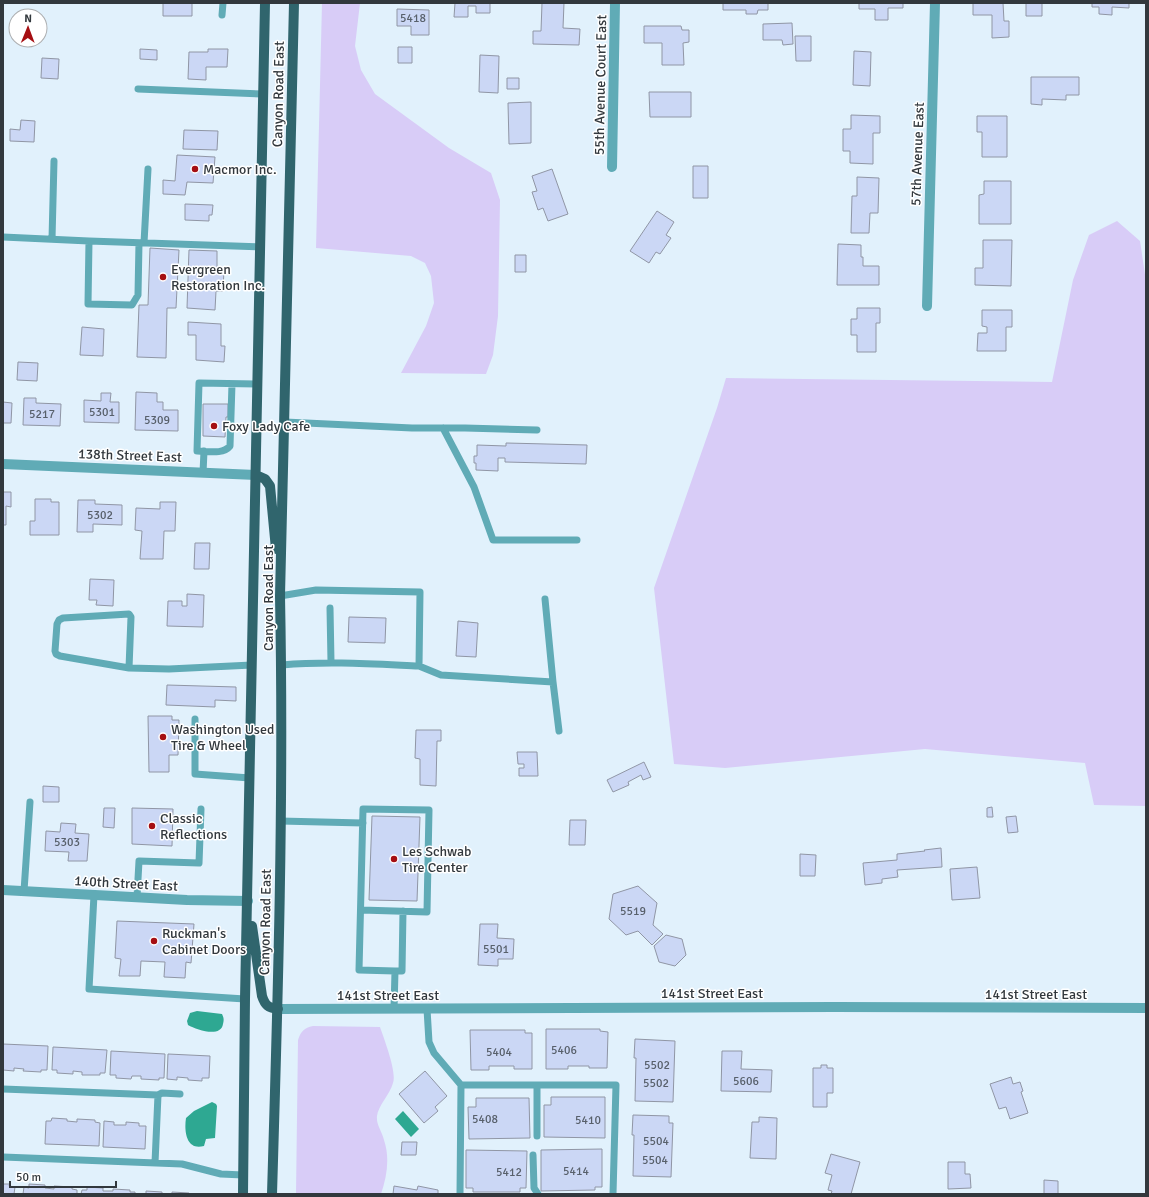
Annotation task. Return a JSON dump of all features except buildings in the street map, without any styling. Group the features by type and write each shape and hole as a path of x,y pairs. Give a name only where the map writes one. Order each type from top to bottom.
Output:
{"main road":[{"name":"Canyon Road East","path":"243,1194 245,999 265,3"},
{"name":"Canyon Road East","path":"272,1194 278,1009 282,665 280,596 294,3"},
{"path":"256,475 265,479 270,486 280,596"},
{"path":"248,901 262,996 265,1004 270,1008 278,1009"}],"street":[{"name":"55th Avenue Court East","path":"612,167 615,3"},
{"name":"57th Avenue East","path":"927,306 935,3"},
{"name":"138th Street East","path":"3,464 256,475"},
{"name":"140th Street East","path":"3,890 186,900 248,901"},
{"name":"141st Street East","path":"278,1009 820,1007 1146,1008"}],"lane":[{"path":"222,3 222,15"},
{"path":"138,89 263,94"},
{"path":"52,239 54,161"},
{"path":"89,241 88,304 132,306 138,295 148,169"},
{"path":"3,237 260,247"},
{"path":"232,384 230,446 221,451 197,451 199,383 258,384"},
{"path":"285,422 412,428 537,430"},
{"path":"443,428 474,487 493,540 577,540"},
{"path":"202,472 204,451"},
{"path":"280,596 316,590 420,592 419,666"},
{"path":"545,599 552,682 559,730"},
{"path":"330,608 331,662"},
{"path":"129,668 131,616 129,614 63,618 59,620 57,624 56,654 60,656 129,668 169,669 252,665"},
{"path":"282,665 311,662 331,662 419,666 441,675 552,682"},
{"path":"195,719 195,774 250,778"},
{"path":"24,891 30,802"},
{"path":"137,897 139,861 199,863 201,809"},
{"path":"361,910 403,911 427,912 429,810 363,809 359,970 402,971 403,911"},
{"path":"280,821 363,823"},
{"path":"94,895 89,988 245,999"},
{"path":"394,1009 395,971"},
{"path":"427,1009 429,1042 434,1053 461,1085 460,1194"},
{"path":"461,1085 616,1085 613,1194"},
{"path":"537,1085 537,1136"},
{"path":"3,1089 158,1095 162,1093 180,1094"},
{"path":"155,1163 158,1095"},
{"path":"533,1155 534,1188 538,1194"},
{"path":"3,1156 182,1164 221,1174 243,1175"}],"shaded area":[{"path":"322,3 360,3 355,46 361,70 375,94 449,148 491,173 500,200 498,316 493,355 486,374 401,373 426,326 434,303 431,276 425,263 411,256 316,248"},
{"path":"1117,221 1140,241 1146,281 1146,806 1094,805 1085,763 925,749 725,768 674,764 654,588 717,408 726,378 1052,382 1073,280 1089,235"},
{"path":"197,1011 222,1014 224,1020 221,1028 218,1031 208,1032 188,1025 187,1021 190,1013"},
{"path":"313,1026 380,1027 390,1055 394,1078 377,1116 377,1122 383,1137 387,1154 386,1174 381,1194 296,1194 298,1040 303,1030"},
{"path":"212,1102 217,1106 215,1138 206,1139 204,1146 193,1146 186,1134 186,1118 194,1111"},
{"path":"403,1111 419,1129 411,1137 395,1119"}],"place":[{"name":"Macmor Inc.","path":"195,169"},
{"name":"Evergreen Restoration Inc.","path":"163,277"},
{"name":"Foxy Lady Cafe","path":"214,426"},
{"name":"Washington Used Tire & Wheel","path":"163,737"},
{"name":"Classic Reflections","path":"152,826"},
{"name":"Les Schwab Tire Center","path":"394,859"},
{"name":"Ruckman's Cabinet Doors","path":"154,941"}]}
